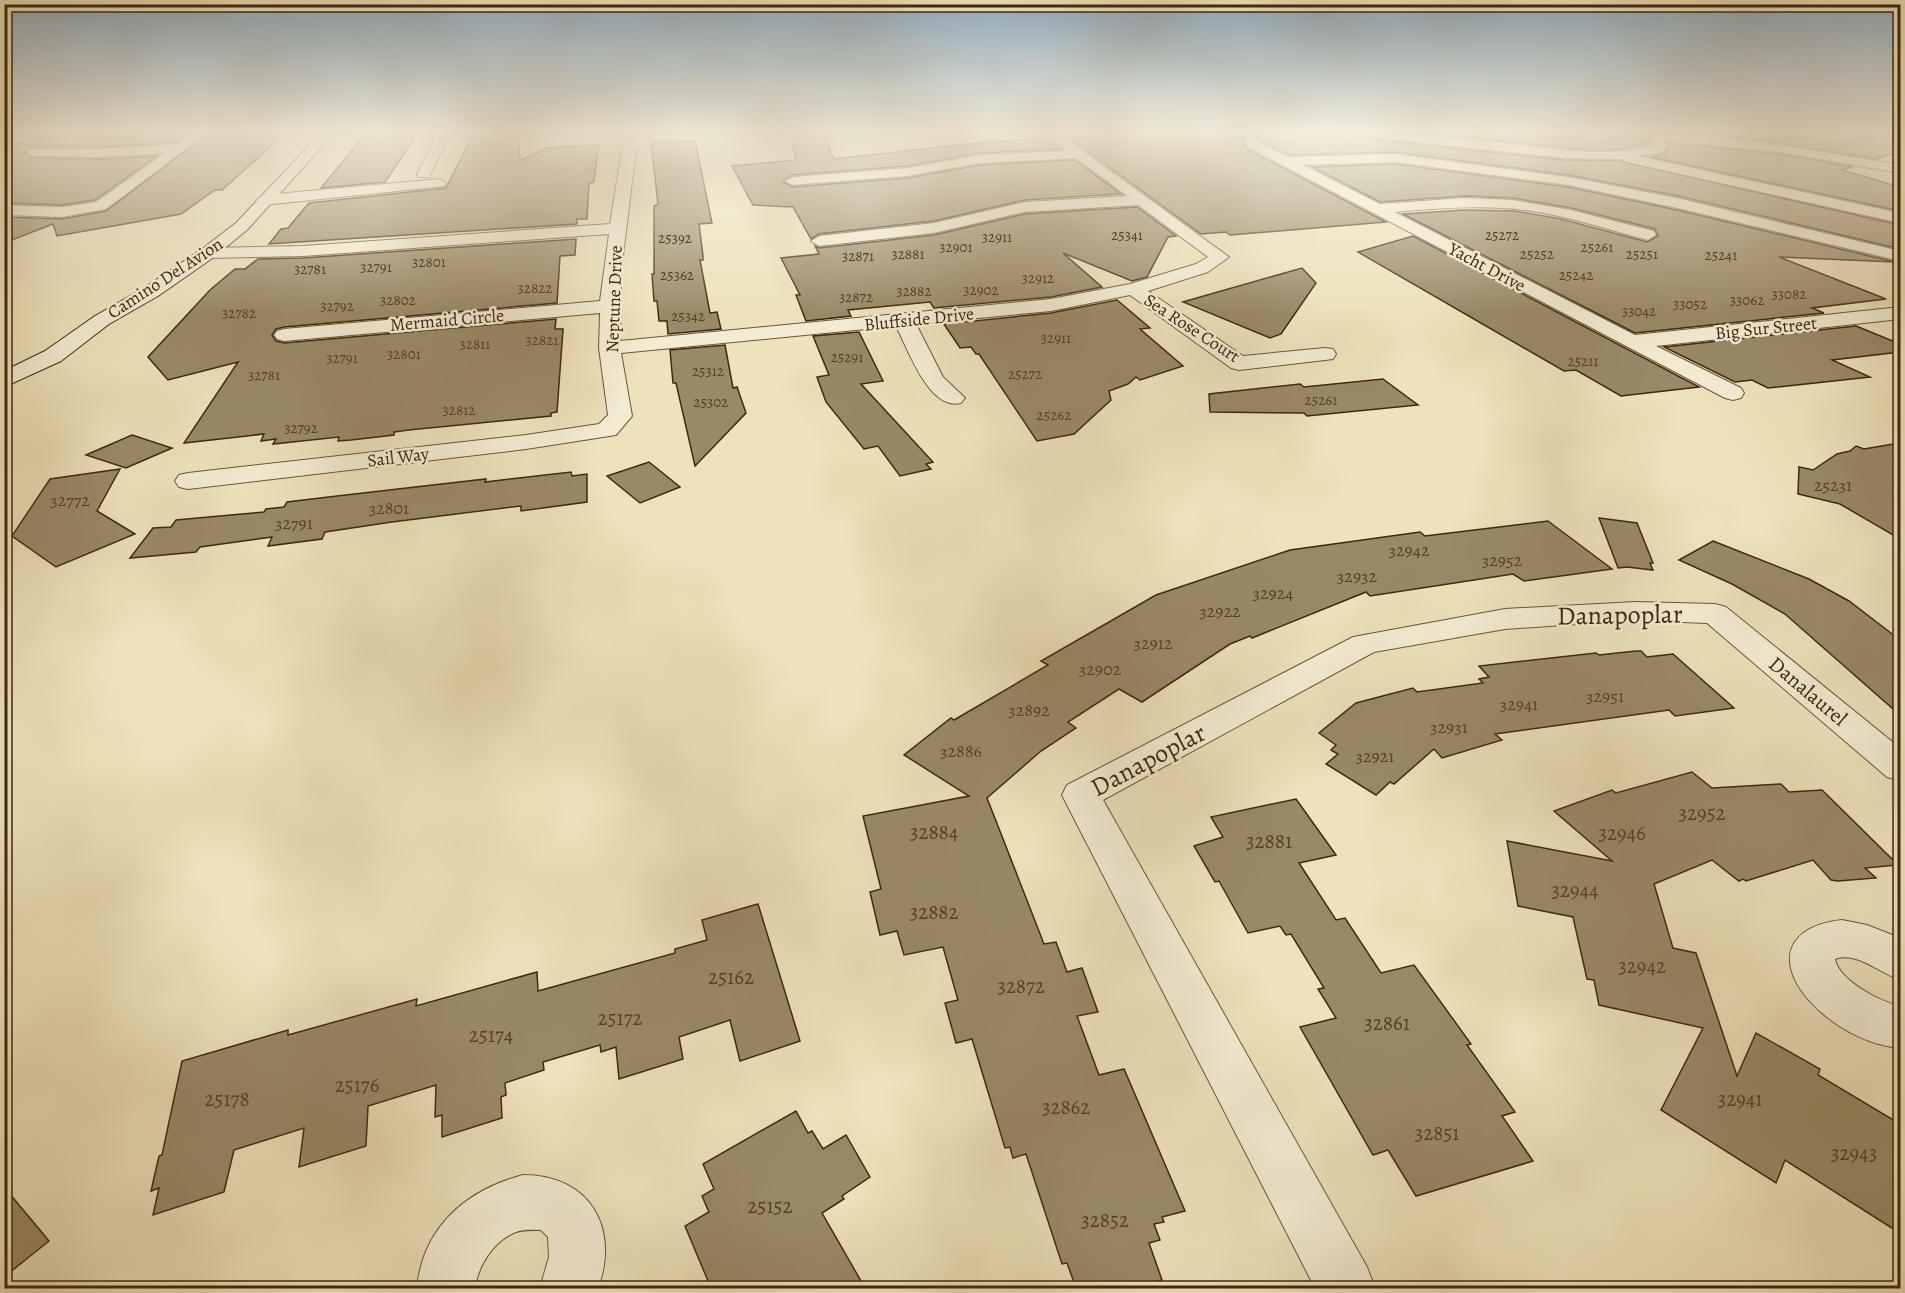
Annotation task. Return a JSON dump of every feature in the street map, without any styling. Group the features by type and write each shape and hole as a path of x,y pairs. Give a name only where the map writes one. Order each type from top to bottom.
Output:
{"street":[{"path":"4,210 62,212 101,206 118,193"},
{"name":"Camino Del Avion","path":"4,380 53,356 102,320 151,292 208,253 242,226 270,193"},
{"path":"264,200 333,193"},
{"name":"Neptune Drive","path":"607,430 620,416 610,348 610,306 616,228 622,193"},
{"path":"1131,193 1140,200"},
{"name":"Yacht Drive","path":"1348,193 1733,393"},
{"path":"1628,193 1900,256"},
{"path":"1783,193 1900,218"},
{"path":"819,241 934,228 1025,207 1140,200"},
{"name":"Bluffside Drive","path":"610,348 1051,305 1133,289 1202,268 1220,257 1140,200"},
{"path":"1378,209 1470,202 1495,203 1552,211 1648,235"},
{"path":"208,253 303,251 616,228"},
{"name":"Sea Rose Court","path":"1133,289 1239,363 1324,354"},
{"name":"Mermaid Circle","path":"284,335 610,306"},
{"name":"Big Sur Street","path":"1632,342 1900,313"},
{"name":"Camino Del Avion","path":"4,359 102,320"},
{"path":"904,321 934,380 953,398"},
{"name":"Sail Way","path":"188,481 526,442 607,430"},
{"name":"Danapoplar","path":"1346,1288 1081,795 1365,644 1505,619 1635,611 1715,614"},
{"name":"Danalaurel","path":"1715,614 1900,768"},
{"path":"1900,960 1876,947 1852,939 1832,939 1818,944 1811,954 1814,970 1827,987 1846,1004 1869,1018 1900,1027"},
{"path":"446,1288 446,1277 456,1251 475,1227 500,1210 524,1203 548,1204 566,1215 578,1235 579,1260 569,1288"}],"building":[{"path":"4,193 104,193 95,200 62,205 4,203"},
{"path":"129,193 210,193 181,214 57,236 53,224 4,243 4,217 62,219 106,211"},
{"path":"397,193 588,193 587,219 577,219 577,224 269,244 281,229 288,228 309,203"},
{"path":"657,193 706,193 712,223 699,224 703,256 703,260 700,260 710,313 717,312 721,329 668,334 667,321 659,321 657,301 654,301 652,274 654,274 654,206 658,204"},
{"path":"747,193 1121,194 1025,200 934,221 819,234 811,239 793,207 753,205"},
{"path":"1145,193 1331,193 1386,222 1230,235 1226,232 1201,234"},
{"path":"1363,193 1598,193 1895,262 1779,257 1886,299 1812,308 1824,313 1635,333 1403,214 1464,210 1515,211 1561,219 1647,242 1658,236 1655,229 1571,208 1513,198 1465,196 1380,202"},
{"path":"1664,193 1761,193 1900,225 1900,249"},
{"path":"1819,193 1900,193 1900,211"},
{"path":"1137,207 1176,236 1168,237 1147,277 1132,281 1063,253 1102,287 1051,297 934,308 930,302 848,310 851,316 806,321 796,295 800,295 781,258 819,254 815,246 819,248 934,235 1025,214"},
{"path":"1413,236 1699,387 1621,396 1576,370 1564,371 1358,252"},
{"path":"576,239 575,255 560,256 557,303 284,327 276,329 272,335 276,341 284,343 556,319 555,329 563,329 557,412 551,413 551,416 409,430 394,432 394,435 338,441 339,437 273,444 276,439 261,441 264,434 184,443 238,362 168,380 148,357 210,290 235,269 245,269 258,259 303,258"},
{"path":"1302,268 1316,283 1281,334 1270,338 1183,302"},
{"path":"1117,300 1150,328 1140,329 1183,366 1140,380 1136,377 1128,384 1109,391 1111,400 1074,434 1037,441 979,354 976,354 971,347 960,348 944,324 1051,313"},
{"path":"1856,326 1900,344 1900,352 1832,360 1870,377 1768,388 1752,380 1735,382 1664,347"},
{"path":"859,332 883,381 861,384 933,462 926,464 931,469 900,476 878,446 864,449 826,402 817,377 829,375 813,336"},
{"path":"725,345 733,388 737,387 746,413 695,466 676,383 673,383 670,350"},
{"path":"1383,379 1418,405 1307,416 1304,413 1210,412 1209,394 1300,384 1304,387"},
{"path":"132,435 172,448 126,468 86,455"},
{"path":"1900,443 1900,539 1840,504 1798,494 1799,467 1813,470 1837,454 1850,451 1856,446 1864,449"},
{"path":"649,462 680,487 640,503 607,476"},
{"path":"120,469 97,511 135,534 56,567 12,536 50,479"},
{"path":"571,472 572,476 587,474 587,502 521,511 521,506 392,522 325,532 322,539 268,546 272,537 200,547 196,552 130,558 153,528 171,527 176,520 264,512 266,509 284,507 287,502 486,479 485,482"},
{"path":"1599,518 1637,523 1653,563 1650,563 1653,570 1618,568"},
{"path":"1548,521 1612,569 1524,581 1513,574 1370,596 1366,592 1252,638 1250,636 1230,644 1142,702 1119,689 1068,722 1076,728 1041,751 987,798 1044,944 1056,942 1067,972 1082,968 1098,1012 1077,1016 1099,1075 1124,1069 1185,1211 1162,1217 1164,1222 1154,1224 1160,1240 1149,1243 1162,1280 1134,1288 1076,1288 1067,1263 1062,1264 1026,1154 1013,1158 1010,1147 1005,1148 972,1039 956,1043 945,1003 958,1000 943,947 904,955 897,931 880,935 870,892 881,889 863,816 969,796 904,755 951,718 954,720 1048,665 1041,661 1156,595 1290,550 1420,532 1425,536"},
{"path":"1713,541 1809,579 1849,601 1900,640 1900,715 1785,614 1732,584 1679,560"},
{"path":"1641,651 1647,657 1673,654 1734,708 1675,716 1669,710 1495,734 1502,740 1442,758 1434,749 1394,784 1390,782 1376,795 1326,764 1338,754 1331,750 1336,745 1319,733 1356,703 1413,688 1417,692 1483,683 1479,679 1489,677 1479,666 1596,653 1599,655"},
{"path":"1692,772 1712,788 1781,784 1789,792 1822,790 1898,865 1865,868 1876,878 1838,881 1831,880 1813,860 1746,881 1743,879 1739,881 1712,860 1654,884 1673,948 1696,953 1737,1076 1756,1033 1820,1069 1818,1075 1900,1124 1900,1210 1895,1230 1785,1160 1776,1183 1661,1110 1703,1028 1599,1005 1594,980 1587,979 1573,917 1518,906 1507,841 1612,861 1554,811 1612,790 1616,793"},
{"path":"1296,799 1336,855 1299,863 1336,920 1345,918 1381,973 1414,965 1471,1044 1467,1045 1515,1112 1502,1116 1533,1161 1416,1196 1388,1150 1373,1155 1300,1027 1336,1018 1318,989 1324,988 1291,934 1286,935 1280,926 1248,933 1219,881 1215,882 1194,846 1223,837 1211,817"},
{"path":"758,904 800,1041 740,1061 730,1020 679,1037 683,1059 619,1079 616,1047 601,1052 600,1045 543,1062 544,1070 505,1083 506,1095 501,1097 502,1118 442,1137 442,1115 435,1117 436,1085 368,1106 366,1146 299,1167 304,1128 234,1150 224,1192 153,1215 159,1188 151,1191 159,1156 162,1155 182,1061 288,1030 288,1035 417,999 416,1006 537,972 538,991 675,953 675,949 707,940 702,920"},
{"path":"796,1111 808,1133 812,1131 823,1149 846,1135 870,1177 842,1196 844,1199 822,1213 865,1288 711,1288 685,1226 709,1212 702,1196 714,1189 703,1164"},
{"path":"4,1187 49,1241 4,1277"}]}
